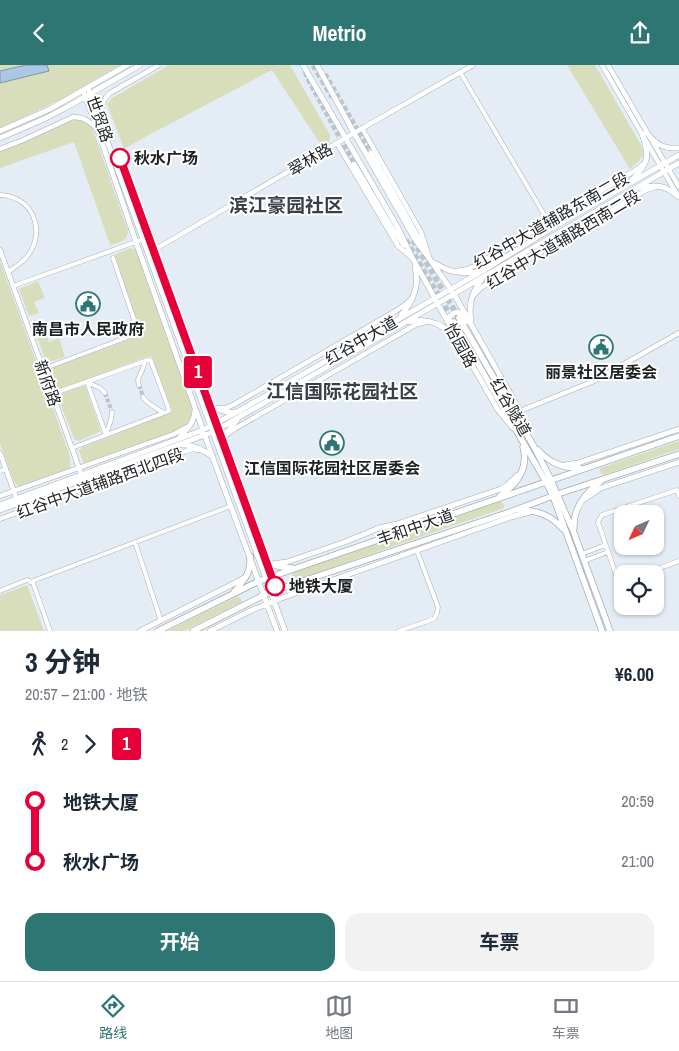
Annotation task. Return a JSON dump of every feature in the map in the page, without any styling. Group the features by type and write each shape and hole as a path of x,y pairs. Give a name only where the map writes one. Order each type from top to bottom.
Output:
{"main road":[{"path":"0,131 50,109 128,65"},
{"path":"0,138 44,119 140,65"},
{"name":"怡园路","path":"303,65 398,228 434,298 498,410 521,438 548,481"},
{"name":"怡园路","path":"317,65 416,241 451,288 520,411 548,481 574,533 610,631"},
{"name":"世贸路","path":"88,88 136,242 213,458 231,506 265,578 285,631"},
{"name":"世贸路","path":"83,91 144,239 222,457 254,556 258,581 277,631"},
{"path":"644,133 657,144 668,148 679,147"},
{"path":"626,186 645,162 648,151 644,133"},
{"path":"371,153 429,258 440,267 454,272 487,271"},
{"name":"红谷中大道","path":"0,511 18,502 212,429 454,294 552,228 679,155"},
{"path":"354,163 393,230 413,259 417,284 410,304 398,319"},
{"name":"红谷中大道","path":"239,414 451,288 487,271 679,163"},
{"path":"631,190 660,185 679,197"},
{"path":"473,327 469,308 471,299 474,289 487,271"},
{"path":"460,344 449,317 454,313 458,313 473,327"},
{"name":"红谷隧道","path":"521,438 456,320 533,445"},
{"path":"397,327 413,321 430,322 448,329 460,344"},
{"path":"201,400 215,408 239,414 223,437 220,447 222,457"},
{"path":"174,444 192,423 195,412 194,404"},
{"path":"558,465 578,463 679,429"},
{"name":"丰和中大道","path":"158,631 265,578 679,436"},
{"path":"497,499 512,486 522,471 526,457 521,438"},
{"path":"174,444 186,445 207,452 213,458"},
{"path":"533,445 544,457 558,465 569,468 594,465"},
{"name":"丰和中大道","path":"193,631 270,592 679,454"},
{"path":"579,504 601,488 679,462"},
{"path":"271,565 287,562 379,528 397,524 500,489 522,471"},
{"path":"574,533 574,518 579,504 586,494 604,479"},
{"name":"怡园路","path":"555,495 567,535 602,631"},
{"name":"红谷中大道","path":"0,505 18,502"},
{"path":"506,513 530,510 541,513 556,522 567,535"},
{"path":"210,631 274,601 511,517 528,512 541,513"},
{"path":"233,594 248,574 254,556 271,565 294,568"},
{"path":"140,631 232,585 248,574"}],"street":[{"path":"0,149 72,117 87,120 100,129 104,99 110,93 159,65"},
{"name":"翠林路","path":"148,253 473,65"},
{"path":"602,65 663,165 679,197"},
{"path":"608,65 644,133"},
{"path":"460,72 552,228"},
{"path":"362,128 421,232 429,258"},
{"path":"337,143 398,246 413,259"},
{"name":"红谷中大道辅路东南二段","path":"454,272 476,265 636,171 645,162"},
{"path":"666,171 679,187"},
{"name":"红谷中大道辅路西南二段","path":"471,299 482,287 646,190 660,185"},
{"path":"0,195 14,197 22,201 33,216 37,230 35,242 29,255 8,271"},
{"path":"13,285 144,239"},
{"name":"新府路","path":"0,250 86,487"},
{"path":"43,369 136,334 138,331 113,258"},
{"path":"215,408 226,408 233,405 394,312 406,304 414,295"},
{"path":"223,437 417,324 430,322"},
{"path":"520,411 594,381 679,333"},
{"path":"139,385 139,376 144,368 144,361"},
{"path":"52,394 144,361 151,361 168,411 72,448"},
{"path":"87,382 100,388 104,393"},
{"path":"87,382 106,435"},
{"path":"143,397 149,404 163,413"},
{"path":"106,435 112,412"},
{"path":"0,497 174,434 192,423"},
{"name":"红谷中大道辅路西北四段","path":"0,519 186,451 192,449 201,450"},
{"path":"0,453 21,511"},
{"path":"0,471 6,469"},
{"path":"614,569 598,522 602,515 677,490 679,495"},
{"path":"0,591 27,580 31,582 231,506"},
{"path":"135,542 161,621"},
{"path":"583,557 606,545"},
{"path":"399,631 434,619 438,613 438,607 417,551"},
{"path":"583,557 608,552"},
{"path":"664,566 679,561"},
{"path":"31,582 50,631"}],"green space":[{"path":"0,65 120,65 58,101 0,128"},
{"path":"169,65 290,65 330,135 329,144 323,148 272,70 124,149 107,104 112,98"},
{"path":"567,65 595,65 641,145 644,154 630,169"},
{"path":"76,119 92,127 128,231 125,239 120,242 110,245 74,142 0,168 0,152"},
{"path":"130,248 135,249 137,252 193,407 192,412 188,422 176,432 86,464 83,462 79,450 83,447 170,413 172,410 152,357 147,357 58,390 54,387 49,372 51,368 139,336 141,333 114,255"},
{"path":"0,261 69,453 71,468 21,488 14,482 0,443"},
{"path":"38,281 45,298 34,302 39,313 29,316 19,289"},
{"path":"44,330 49,342 59,338 65,357 46,363 36,333"},
{"path":"85,385 101,431 79,441 75,440 58,399 61,393"},
{"path":"679,441 679,449 603,475 600,472 600,468"},
{"path":"501,501 504,508 296,580 292,575 293,572"},
{"path":"27,585 44,631 0,631 0,595"},
{"path":"238,596 242,602 184,631 167,631"}],"water":[{"path":"26,65 47,65 49,71 0,83 0,71"}],"tunnel":[{"path":"313,65 332,97"},
{"path":"305,72 354,164"},
{"path":"325,74 371,153"},
{"path":"406,240 453,320"},
{"path":"413,240 459,318"},
{"path":"139,385 143,397"},
{"path":"105,393 112,412"}],"metro line":[{"name":"1","path":"120,158 275,586"}],"place":[{"name":"秋水广场","path":"120,158"},
{"name":"南昌市人民政府","path":"88,304"},
{"name":"丽景社区居委会","path":"601,347"},
{"name":"江信国际花园社区居委会","path":"332,443"},
{"name":"地铁大厦","path":"275,586"}],"district":[{"name":"滨江豪园社区","path":"286,205"},
{"name":"江信国际花园社区","path":"342,391"}]}
